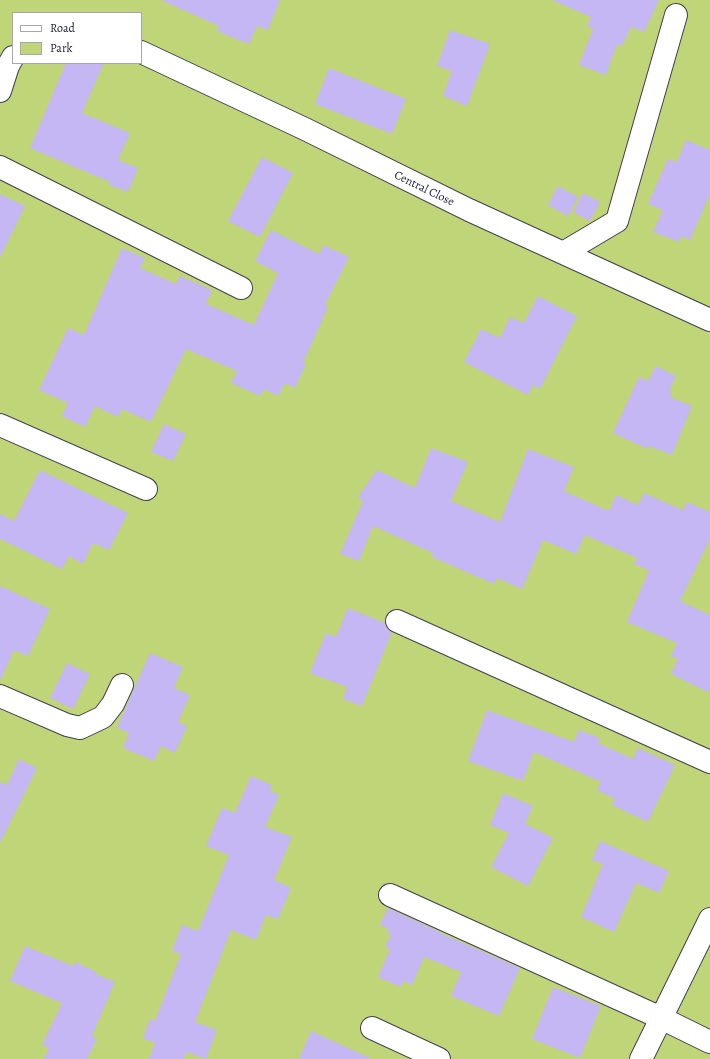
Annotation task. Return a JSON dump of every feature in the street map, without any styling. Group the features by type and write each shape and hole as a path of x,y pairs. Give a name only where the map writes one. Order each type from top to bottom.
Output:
{"street":[{"path":"563,253 617,220 676,15"},
{"name":"Central Close","path":"142,52 305,129 468,210 710,320"},
{"path":"0,91 8,66 12,59"},
{"path":"0,167 241,288"},
{"path":"0,425 146,489"},
{"path":"397,621 710,762"},
{"path":"0,696 67,725 80,728 103,717 113,704 122,685"},
{"path":"390,895 661,1018 710,1042"},
{"path":"641,1059 710,919"},
{"path":"372,1028 439,1059"}],"green space":[{"path":"0,0 710,0 710,1059 0,1059"}],"building":[{"path":"161,0 280,0 268,30 257,26 249,44 217,31 219,26"},
{"path":"552,0 659,0 644,32 631,27 622,46 617,44 606,75 579,65 593,29 587,26 591,17"},
{"path":"450,30 490,44 467,106 443,96 452,71 437,66"},
{"path":"66,64 104,64 82,113 130,133 118,160 138,168 128,192 109,185 110,182 30,148"},
{"path":"329,68 406,99 392,134 315,104"},
{"path":"686,140 710,150 710,194 690,240 681,236 679,242 653,232 663,210 648,204 668,159 677,162"},
{"path":"262,157 293,173 260,237 228,221"},
{"path":"558,186 578,197 568,216 548,205"},
{"path":"583,193 600,202 590,221 573,212"},
{"path":"0,194 25,206 0,258"},
{"path":"271,230 319,254 324,245 349,257 325,305 328,307 303,363 306,364 295,388 285,383 278,396 264,389 260,396 231,383 237,371 186,349 151,422 122,409 118,417 95,406 85,427 62,416 68,403 39,390 68,328 84,335 122,248 145,258 140,268 176,284 180,276 212,290 206,304 254,325 278,273 255,261"},
{"path":"538,296 577,316 540,389 533,385 528,395 464,362 481,329 500,338 510,317 524,323"},
{"path":"656,366 676,376 669,390 672,392 670,397 692,406 672,455 649,446 648,449 613,433 639,377 648,381"},
{"path":"164,424 186,434 173,461 151,452"},
{"path":"431,448 468,462 451,501 500,522 528,449 574,467 564,491 609,511 616,495 638,505 644,493 683,510 687,502 710,512 710,539 680,601 710,615 710,693 671,674 678,659 671,656 677,643 627,622 649,570 634,564 637,558 585,535 576,554 543,540 522,589 497,578 494,584 432,557 433,553 373,526 359,561 340,554 363,501 358,497 377,470 415,488"},
{"path":"40,470 128,513 109,550 93,543 83,564 69,556 62,569 0,539 0,514 14,521"},
{"path":"0,586 50,609 28,656 14,650 0,681"},
{"path":"348,608 385,623 387,629 392,632 362,706 343,699 347,687 310,673 326,633 336,637"},
{"path":"150,653 183,667 174,688 190,695 178,722 187,726 175,753 161,746 154,761 123,748 129,733 117,728"},
{"path":"67,663 90,674 73,709 50,698"},
{"path":"487,710 574,742 579,730 600,738 598,743 633,759 638,748 675,765 648,822 612,805 615,799 597,790 601,782 534,752 523,781 468,761"},
{"path":"19,759 37,768 0,843 0,782 7,785"},
{"path":"251,776 272,785 270,791 279,795 265,827 292,837 274,880 291,888 278,919 266,915 256,940 231,930 195,1022 217,1030 206,1059 186,1052 184,1059 149,1059 155,1043 143,1038 150,1019 155,1021 181,954 172,951 182,925 198,931 229,855 206,846 222,808 235,813"},
{"path":"503,793 533,806 525,824 553,838 528,886 491,867 509,833 490,825"},
{"path":"600,841 669,871 659,893 636,883 614,932 581,917 603,864 592,860"},
{"path":"388,908 440,933 520,968 499,1016 451,996 461,972 424,957 412,985 403,981 401,987 378,977 390,949 385,947 391,935 387,933 389,929 380,925"},
{"path":"25,946 73,966 75,962 97,972 96,974 115,982 92,1036 97,1039 87,1059 44,1059 49,1048 42,1045 62,1003 10,981"},
{"path":"553,987 601,1006 580,1058 532,1039"},
{"path":"311,1031 372,1059 299,1059"}]}
